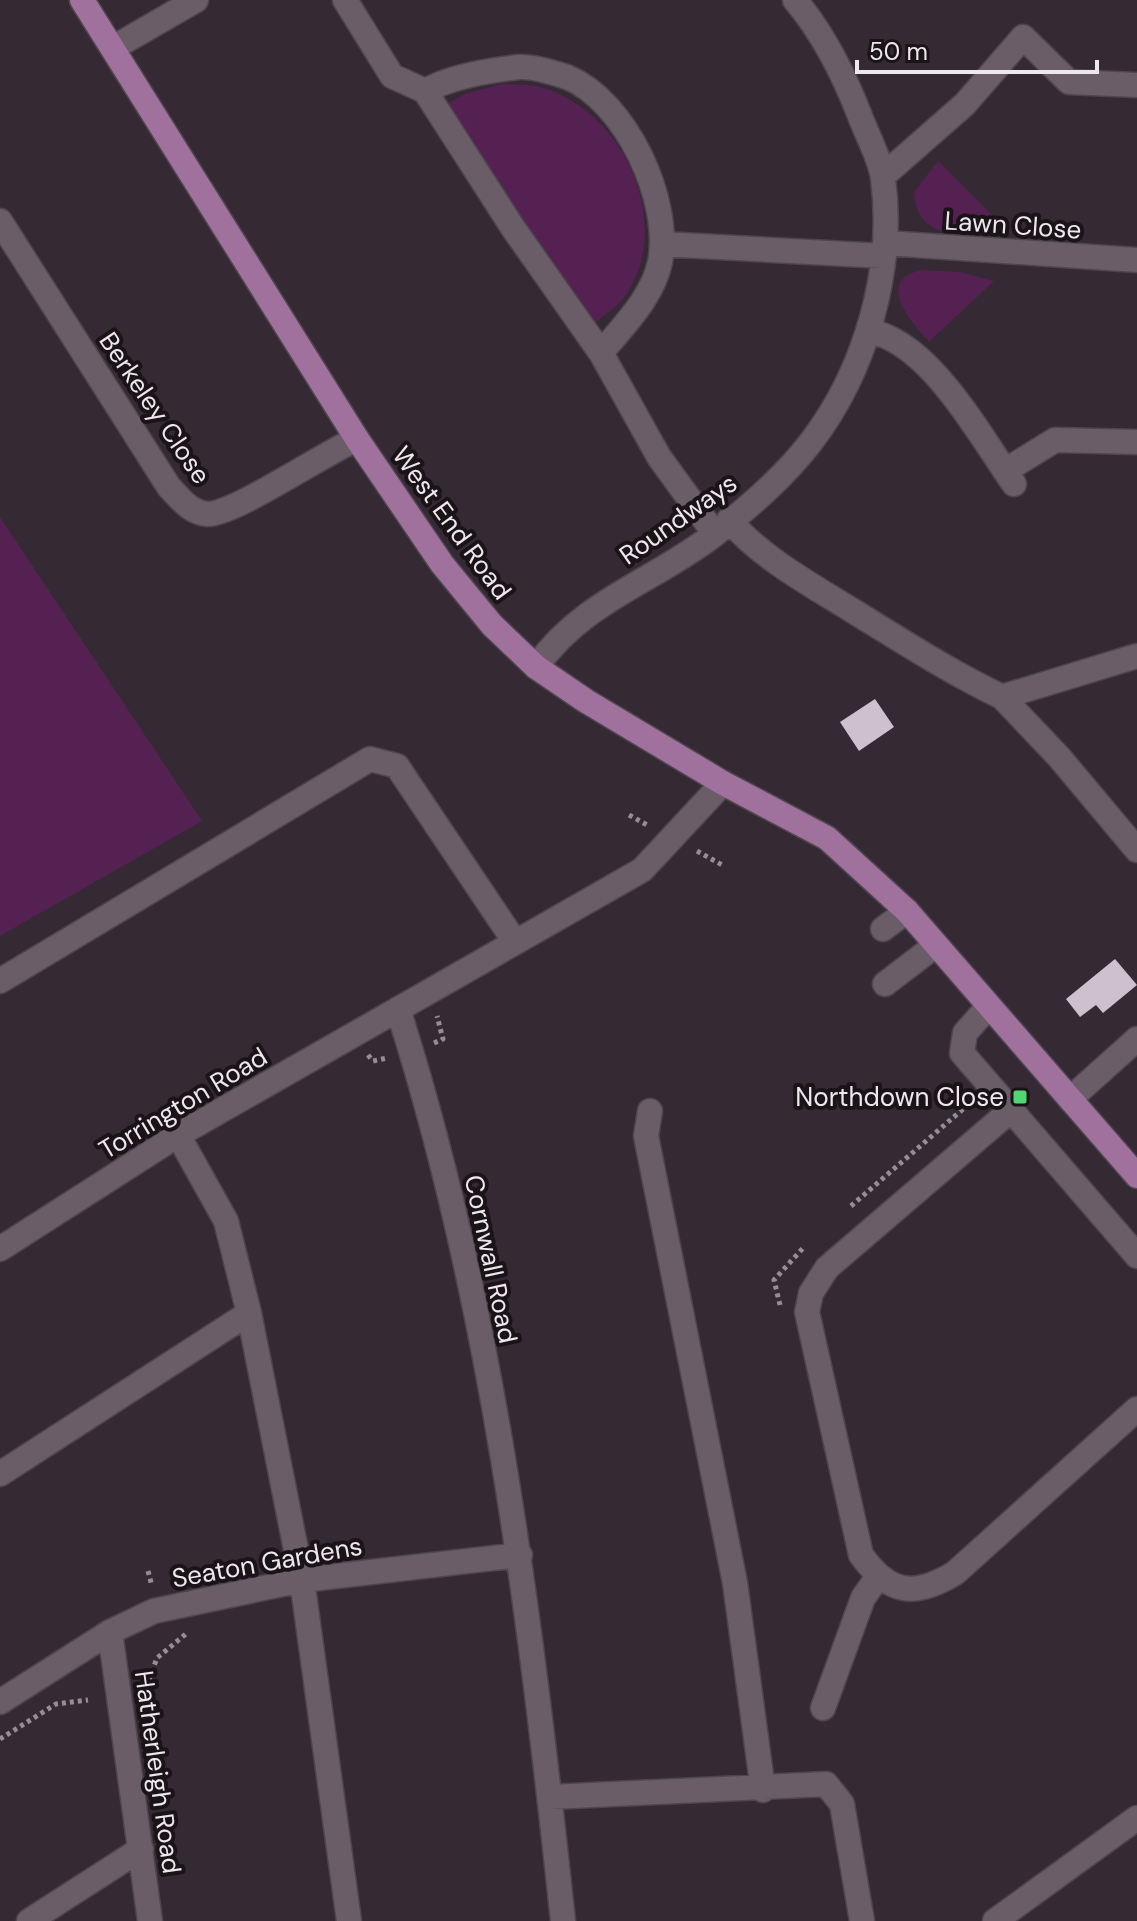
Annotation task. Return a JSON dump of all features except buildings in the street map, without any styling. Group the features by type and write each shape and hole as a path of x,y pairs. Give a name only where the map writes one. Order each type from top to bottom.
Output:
{"main road":[{"name":"West End Road","path":"82,0 357,439 442,564 492,625 536,667 586,701 723,783 827,838 907,911 1137,1176"}],"street":[{"path":"113,48 196,0"},
{"path":"345,0 392,76 425,91 513,228 601,353 659,457 722,527 966,680 1002,697 1059,757 1137,850"},
{"name":"Roundways","path":"536,667 566,629 722,527 770,489 812,440 843,387 869,331 885,250 883,176 851,93 813,22 795,0"},
{"path":"883,176 965,104 1023,37 1069,82 1137,85"},
{"path":"425,91 522,66 569,78 603,105 634,140 652,181 663,227 660,264 643,302 601,353"},
{"name":"Berkeley Close","path":"0,221 169,487 189,508 208,514 235,507 324,453 357,439"},
{"name":"Lawn Close","path":"662,244 1137,260"},
{"path":"869,331 885,333 919,357 950,393 1010,478 1055,440 1137,442"},
{"path":"1002,697 1137,656"},
{"path":"0,981 370,759 397,766 515,942"},
{"path":"398,1009 642,870 723,783"},
{"path":"883,929 907,911"},
{"path":"885,984 936,945"},
{"path":"988,1007 965,1033 962,1053 1137,1256"},
{"name":"Torrington Road","path":"0,1249 178,1135 398,1009"},
{"name":"Cornwall Road","path":"398,1009 424,1089 448,1189 520,1555 563,1921"},
{"path":"1070,1099 1137,1039"},
{"path":"650,1111 646,1136 735,1583 763,1790"},
{"path":"1010,1111 827,1268 811,1293 807,1312 861,1555 877,1578 901,1588 929,1589 955,1573 1137,1409"},
{"path":"178,1135 226,1221 249,1313 302,1580 349,1921"},
{"path":"0,1474 249,1313"},
{"name":"Seaton Gardens","path":"0,1702 110,1632 154,1611 302,1580 520,1555"},
{"path":"823,1708 863,1598 877,1578"},
{"name":"Hatherleigh Road","path":"110,1632 150,1921"},
{"path":"550,1797 763,1790 826,1784 842,1804 862,1921"},
{"path":"995,1921 1137,1818"},
{"path":"29,1921 141,1849"}],"path":[{"path":"840,1216 977,1097"},
{"path":"781,1310 774,1280 805,1246"},
{"path":"144,1694 157,1658 193,1628"},
{"path":"0,1739 56,1704 88,1700"}],"shaded area":[{"path":"503,84 540,87 570,100 596,119 618,145 634,175 643,207 645,239 638,271 622,300 594,324 444,105 467,93"},
{"path":"938,161 1010,233 948,232 925,221 917,209 914,192"},
{"path":"922,270 960,272 994,281 929,342 906,313 898,292 900,283 908,275"},
{"path":"0,517 202,821 0,936"}],"place":[{"name":"Northdown Close","path":"1020,1097"}]}
